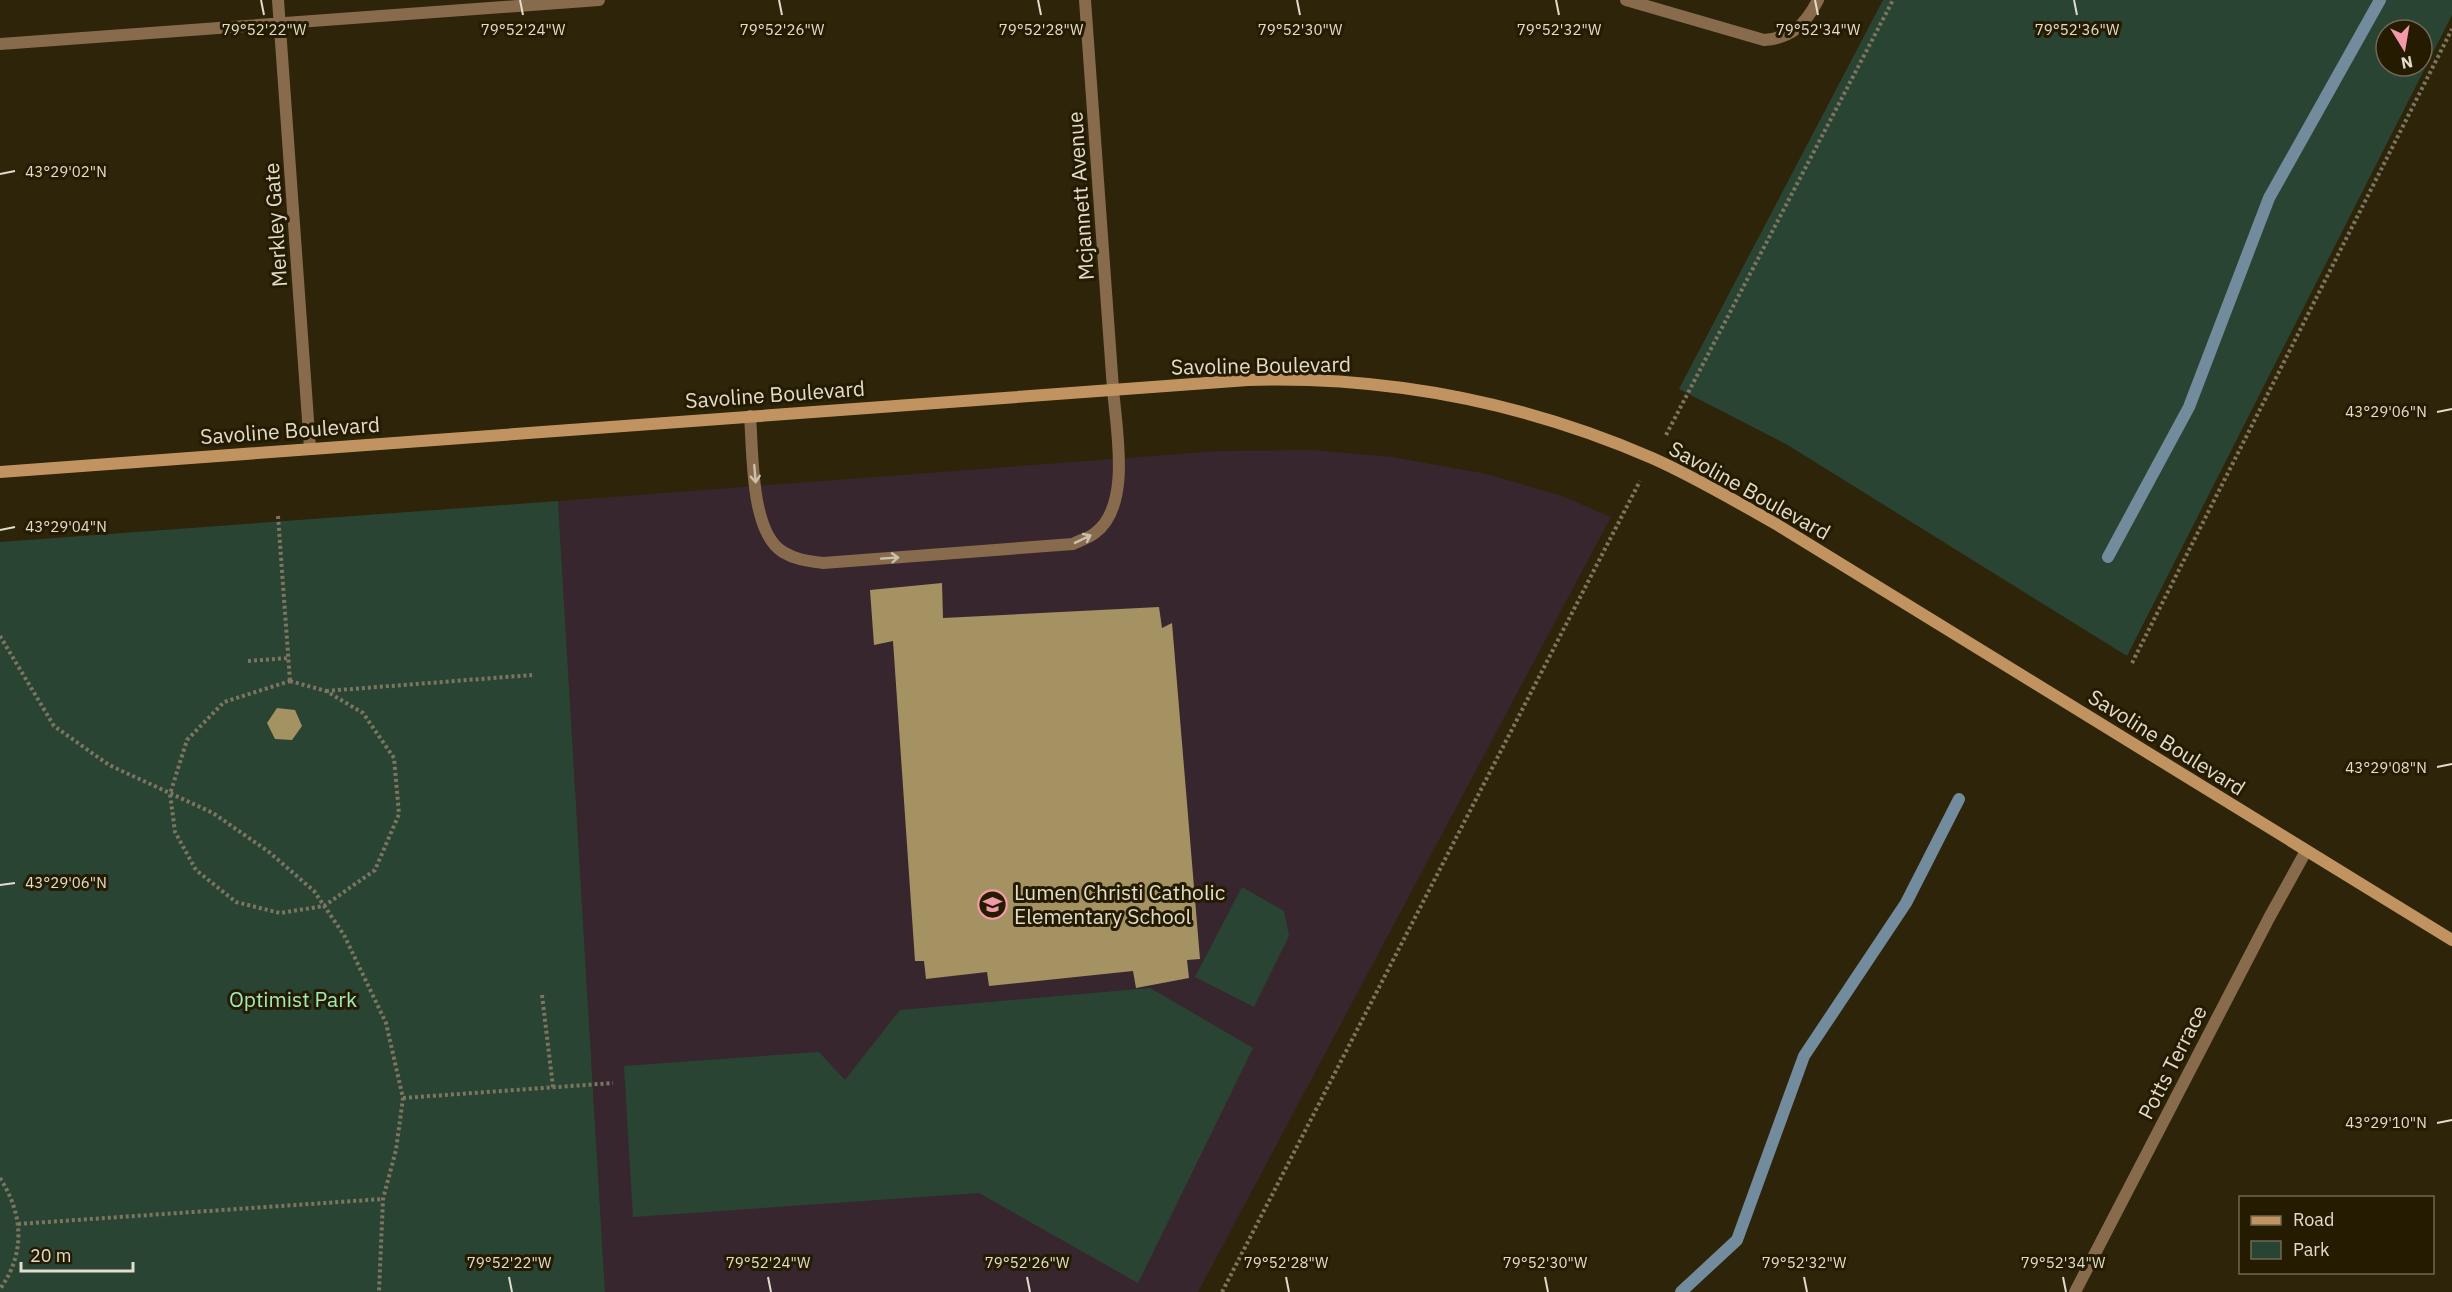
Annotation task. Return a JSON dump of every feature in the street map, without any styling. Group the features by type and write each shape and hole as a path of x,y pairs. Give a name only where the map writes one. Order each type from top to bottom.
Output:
{"street":[{"name":"Merkley Gate","path":"278,0 310,448"},
{"path":"0,44 599,0"},
{"name":"Mcjannett Avenue","path":"750,416 760,514 766,534 781,551 801,560 823,563 1073,544 1096,533 1110,515 1117,491 1118,455 1085,0"},
{"path":"1626,0 1764,40 1779,39 1793,34 1809,17 1818,0"},
{"name":"Savoline Boulevard","path":"0,472 1260,380 1355,381 1451,395 1528,414 1603,438 1691,477 1776,524 2452,940"},
{"name":"Potts Terrace","path":"2075,1292 2306,851"}],"path":[{"path":"1677,416 1684,397 1893,0"},
{"path":"2132,663 2452,29"},
{"path":"1222,1292 1629,502"},
{"path":"278,516 290,681"},
{"path":"0,636 54,726 109,765 213,813 269,852 314,891 344,935 386,1023 403,1098 396,1150 383,1199 379,1292"},
{"path":"248,661 289,658"},
{"path":"326,691 532,675"},
{"path":"290,681 326,691 363,713 394,758 399,814 375,870 324,906 280,913 236,902 196,870 175,832 170,794 187,740 224,702 290,681"},
{"path":"542,995 553,1087"},
{"path":"403,1098 613,1083"},
{"path":"0,1178 13,1198 18,1224 17,1252 0,1289"},
{"path":"18,1224 383,1199"}],"shaded area":[{"name":"Lumen Christi Catholic Elementary School","path":"1312,450 1392,457 1487,474 1562,496 1611,517 1198,1292 605,1292 558,501 1218,451"}],"green space":[{"path":"1883,0 2452,0 2452,15 2434,51 2434,18 2374,18 2374,78 2420,78 2127,656 1786,444 1679,389"},
{"name":"Optimist Park","path":"558,501 605,1292 0,1292 0,542"},
{"path":"1242,887 1284,911 1289,936 1254,1007 1195,977"},
{"path":"1150,988 1253,1048 1138,1283 979,1193 633,1217 624,1066 819,1052 845,1080 900,1010"}],"building":[{"path":"942,583 943,618 1159,607 1162,628 1172,623 1200,959 1187,960 1189,978 1136,988 1133,971 989,986 987,972 926,979 924,961 915,961 893,641 874,645 870,590"},
{"path":"277,708 295,710 302,726 292,740 275,739 267,723"}],"waterway":[{"path":"2108,557 2189,407 2269,198 2380,0"},
{"path":"1681,1292 1737,1240 1804,1056 1906,903 1959,799"}],"place":[{"name":"Lumen Christi Catholic Elementary School","path":"993,904"}]}
